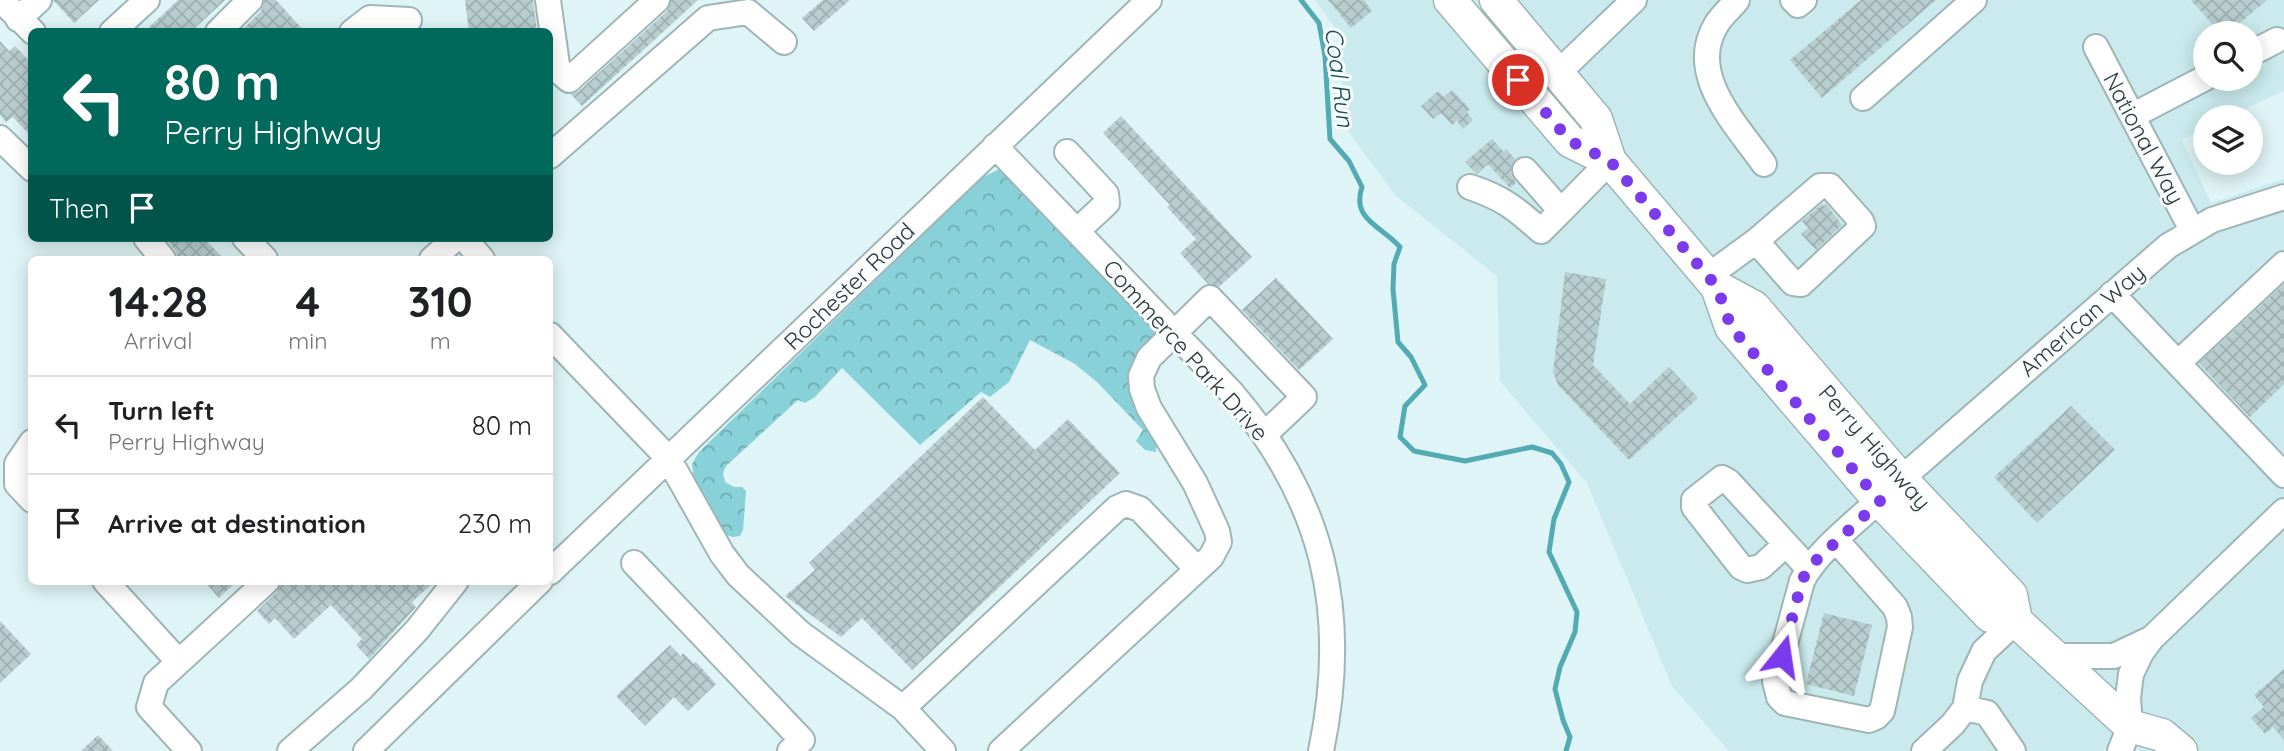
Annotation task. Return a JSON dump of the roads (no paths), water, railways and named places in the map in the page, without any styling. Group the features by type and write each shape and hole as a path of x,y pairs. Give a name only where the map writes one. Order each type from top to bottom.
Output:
{"main road":[{"name":"Perry Highway","path":"1450,0 1570,141 1610,161"},
{"name":"Perry Highway","path":"1496,0 1596,119 1610,161 1712,281 1731,327 1891,490 2011,595 2016,621 2052,656 2130,743 2162,735 2181,751"}],"street":[{"path":"1,0 26,25 38,0"},
{"path":"116,28 146,0"},
{"path":"222,28 250,0"},
{"path":"548,0 552,28"},
{"path":"553,32 558,65 569,80 657,0"},
{"name":"Rochester Road","path":"553,569 1149,0"},
{"path":"1558,73 1634,0"},
{"path":"1737,0 1716,24 1707,46 1706,68 1713,90 1764,164"},
{"path":"1793,0 1798,5 1804,0"},
{"path":"1863,98 1974,0"},
{"path":"553,153 708,18 748,12 784,43"},
{"path":"357,28 370,18 409,17"},
{"path":"2263,47 2277,40"},
{"name":"National Way","path":"2095,47 2192,230"},
{"path":"2132,116 2193,84"},
{"path":"0,138 28,165"},
{"name":"Commerce Park Drive","path":"996,146 1232,393 1265,434 1292,477 1317,535 1329,602 1331,680 1321,751"},
{"path":"1067,152 1106,194 1107,202 1077,231"},
{"path":"1470,187 1497,196 1541,231 1610,161"},
{"path":"1525,170 1561,211"},
{"name":"American Way","path":"1808,568 1891,490 2162,250 2213,220 2284,197"},
{"path":"1712,281 1756,241"},
{"path":"149,242 161,256"},
{"path":"249,242 262,256"},
{"path":"435,256 451,242"},
{"path":"467,242 479,256"},
{"path":"2178,363 2284,264"},
{"path":"2112,294 2284,475"},
{"path":"1002,751 1211,557 1216,549 1219,542 1217,531 1195,483 1149,408 1142,389 1141,376 1149,358 1210,298 1304,397 1265,434"},
{"path":"553,338 668,458 722,555 738,575 800,634 903,708 943,751"},
{"path":"28,448 16,464 17,484 28,496"},
{"path":"903,708 1103,521 1126,504 1140,509 1198,569"},
{"path":"2130,743 2128,698 2131,674 2141,653 2152,638 2284,511"},
{"path":"1785,545 1808,568 1802,581 1775,681 1779,697 1785,703 1868,720 1876,717 1884,703 1900,627 1899,617 1895,607 1836,540"},
{"path":"634,563 802,740 790,751"},
{"path":"109,585 178,661"},
{"path":"189,751 149,707 156,683 263,585"},
{"path":"290,751 361,689 417,630 453,585"},
{"path":"366,751 536,585"},
{"path":"1924,751 1953,724 1965,708 1970,681 1984,651 2016,621"},
{"path":"2052,656 2114,656 2152,638"},
{"path":"1965,708 1987,713 2013,751"}],"waterway":[{"name":"Coal Run","path":"1301,0 1319,23 1325,56 1330,139 1349,161 1362,187 1360,198 1364,215 1400,247 1394,264 1393,289 1398,342 1411,357 1425,385 1405,406 1400,437 1414,451 1465,461 1532,447 1552,453 1561,464 1569,482 1554,519 1549,552 1577,612 1575,632 1560,667 1555,689 1570,737 1566,751"}]}
